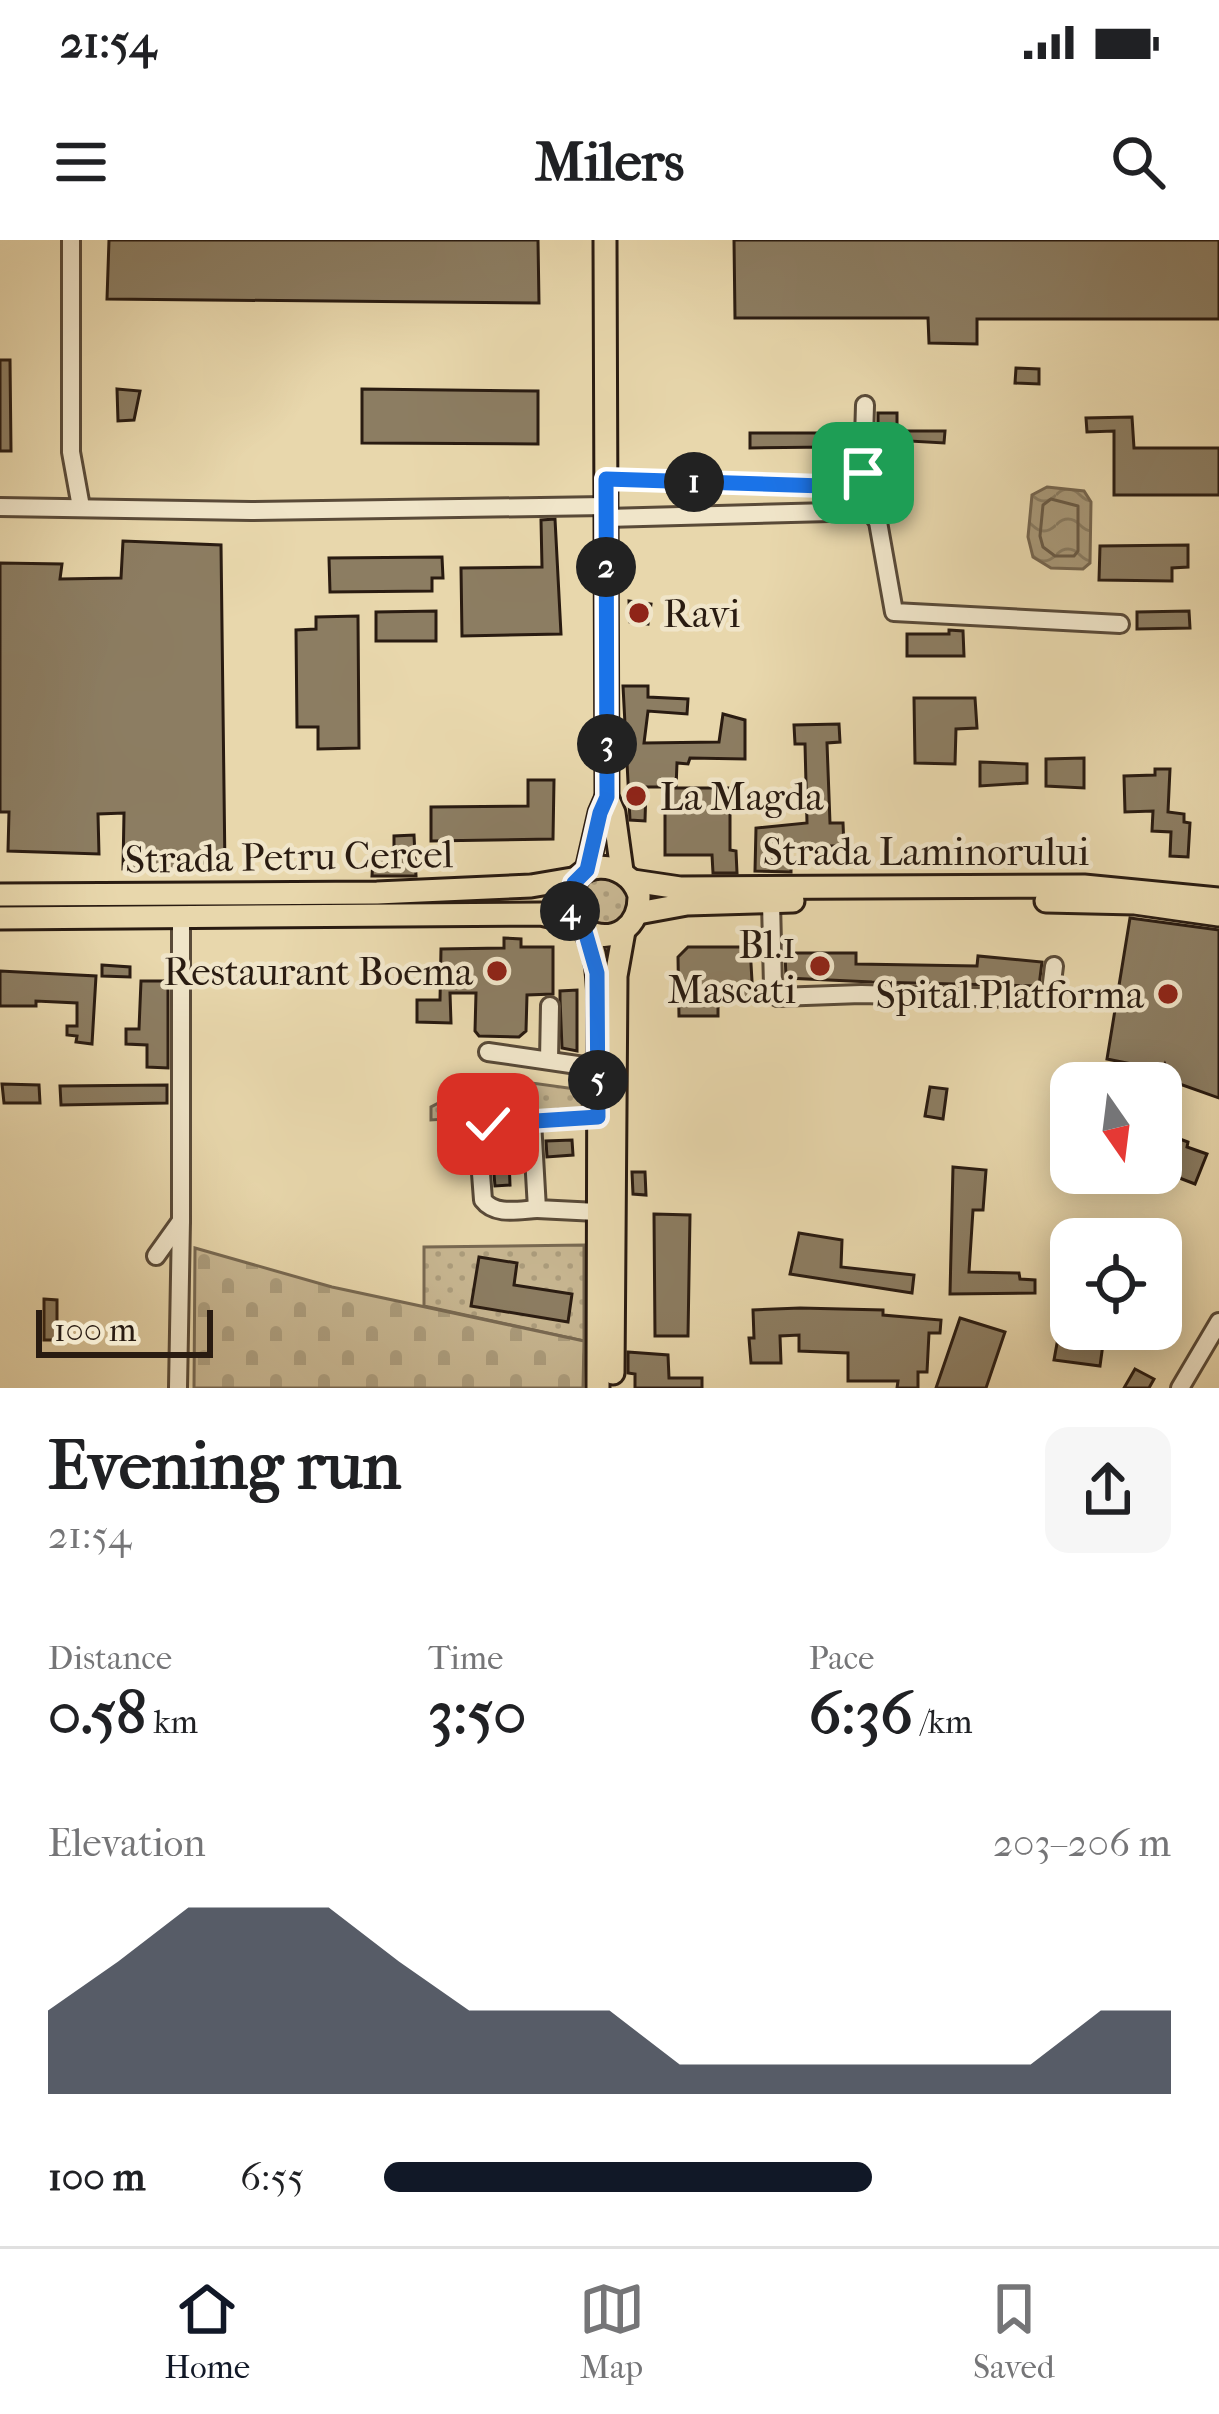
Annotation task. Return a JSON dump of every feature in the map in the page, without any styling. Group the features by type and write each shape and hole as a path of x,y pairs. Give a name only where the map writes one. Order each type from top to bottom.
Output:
{"main road":[{"path":"598,1388 616,962 640,898 628,876 607,797 605,240"},
{"path":"606,1118 598,1068 598,983 568,901 582,874 607,797"},
{"path":"582,874 608,866 628,876"},
{"name":"Strada Petru Cercel","path":"0,896 508,888 582,874"},
{"name":"Strada Laminorului","path":"628,876 670,888 1082,901 1219,915"},
{"name":"Strada Laminorului","path":"631,922 688,904 771,894 1084,886 1219,898"},
{"name":"Strada Petru Cercel","path":"0,918 541,914 580,926"},
{"path":"580,926 603,937 631,922"},
{"path":"605,1212 613,1388"}],"lane":[{"path":"71,240 71,452 81,507"},
{"path":"854,487 863,473 865,405"},
{"path":"606,479 854,487"},
{"path":"854,487 878,522 893,612 1120,624"},
{"path":"0,507 870,511"},
{"path":"771,894 773,987 778,997 861,994 1050,999 1054,966"},
{"path":"178,1388 181,919"},
{"path":"549,1060 550,1006"},
{"path":"488,1052 598,1068"},
{"path":"605,1212 488,1206 483,1200 478,1134 488,1124 606,1118"},
{"path":"532,1121 537,1210"},
{"path":"156,1256 181,1221"},
{"path":"1180,1388 1219,1322"}],"green space":[{"path":"604,876 621,884 629,901 621,918 604,926 587,918 579,901 587,884"},
{"path":"488,1077 583,1090 582,1110 431,1120 431,1107"},
{"path":"584,1245 584,1341 424,1306 424,1247"},
{"path":"195,1248 332,1287 584,1341 583,1388 194,1388"}],"water":[{"path":"1047,487 1084,491 1091,502 1090,563 1083,569 1051,568 1033,557 1028,537 1032,495"}],"building":[{"path":"109,240 538,240 539,303 107,299"},
{"path":"734,240 1219,240 1219,319 977,319 977,344 929,343 928,318 735,318"},
{"path":"0,360 10,360 11,451 0,451"},
{"path":"1016,368 1039,369 1039,384 1015,383"},
{"path":"117,389 140,391 134,420 118,421"},
{"path":"362,389 538,391 538,444 362,443"},
{"path":"878,413 897,413 897,431 945,431 944,443 910,441 909,454 878,453"},
{"path":"1132,417 1134,448 1219,448 1219,495 1114,495 1114,431 1087,432 1086,418"},
{"path":"750,433 829,433 829,439 849,439 849,453 828,453 828,447 750,448"},
{"path":"555,519 561,634 462,636 461,568 542,567 541,520"},
{"path":"123,541 221,545 225,870 123,869 124,813 98,814 99,854 8,851 9,812 0,812 0,563 62,564 60,579 121,578"},
{"path":"1188,545 1188,567 1172,568 1172,581 1099,580 1100,546"},
{"path":"442,557 443,578 432,578 432,591 330,592 329,558"},
{"name":"Ravi","path":"629,601 651,604 648,624 630,622"},
{"path":"436,611 436,641 376,641 376,612"},
{"path":"1189,611 1190,628 1137,629 1137,612"},
{"path":"358,616 359,748 318,749 318,727 297,727 296,630 316,629 316,617"},
{"path":"949,630 963,631 964,656 907,656 907,634 949,634"},
{"path":"623,686 648,686 648,697 688,699 687,714 648,711 644,743 719,742 723,714 745,720 745,759 690,758 688,764 677,763 676,788 730,788 730,850 736,851 737,873 713,873 712,855 665,855 665,787 646,787 645,821 630,820"},
{"path":"914,698 975,698 977,728 956,729 955,764 915,763"},
{"path":"839,724 840,742 827,743 830,823 843,823 844,846 791,846 791,872 755,871 756,828 807,823 805,744 795,744 794,725"},
{"path":"1084,758 1084,788 1046,786 1046,759"},
{"path":"980,762 1027,764 1027,783 980,786"},
{"path":"1155,769 1170,769 1168,812 1184,814 1184,822 1190,823 1188,857 1170,856 1171,832 1152,831 1153,811 1125,812 1124,776 1155,775"},
{"path":"528,780 554,780 553,839 431,841 431,807 528,806"},
{"path":"414,835 416,876 372,876 373,859 394,858 394,836"},
{"name":"Spital Platforma","path":"1130,918 1219,930 1219,1098 1182,1085 1182,1062 1107,1059"},
{"name":"Restaurant Boema","path":"504,938 521,939 521,947 553,947 553,994 527,995 526,1031 519,1037 479,1036 475,1031 476,993 450,993 451,1023 417,1022 417,1000 440,1000 441,949 504,948"},
{"path":"688,947 750,947 753,998 718,1002 718,1016 679,1016 678,957"},
{"path":"785,953 856,953 856,964 977,966 978,956 1042,962 1039,986 872,982 786,978"},
{"path":"102,965 130,967 130,977 102,976"},
{"path":"0,971 96,976 92,1044 67,1035 67,1026 77,1026 77,1003 0,1006"},
{"path":"141,981 168,981 168,1068 147,1067 147,1045 126,1044 126,1029 139,1029"},
{"path":"577,990 577,1051 562,1048 560,991"},
{"path":"2,1084 39,1085 40,1103 4,1103"},
{"path":"167,1085 167,1103 61,1105 60,1086"},
{"path":"930,1087 947,1089 943,1119 925,1116"},
{"path":"465,1133 467,1159 453,1160 451,1134"},
{"path":"508,1135 508,1143 520,1143 521,1158 509,1159 510,1185 495,1186 491,1138"},
{"path":"572,1140 573,1155 547,1157 546,1141"},
{"path":"1182,1140 1188,1142 1187,1147 1207,1154 1195,1184 1182,1179"},
{"path":"953,1167 986,1170 983,1210 973,1210 969,1272 1019,1273 1020,1279 1035,1280 1035,1293 950,1294"},
{"path":"632,1172 645,1172 646,1195 633,1194"},
{"path":"654,1214 690,1215 688,1336 655,1336"},
{"path":"799,1233 842,1240 841,1267 914,1275 912,1293 790,1274"},
{"path":"479,1257 517,1263 514,1285 572,1294 568,1322 471,1306"},
{"path":"44,1299 57,1300 57,1340 44,1340"},
{"path":"753,1310 883,1310 883,1315 941,1320 940,1333 929,1333 927,1372 918,1372 918,1388 897,1388 898,1381 848,1381 848,1353 799,1351 799,1335 780,1336 781,1363 751,1363"},
{"path":"960,1318 1005,1332 986,1388 936,1388"},
{"path":"1056,1350 1102,1350 1100,1366 1054,1360"},
{"path":"628,1352 668,1355 669,1378 702,1378 702,1388 635,1388 635,1374 628,1373"},
{"path":"1135,1369 1154,1379 1149,1388 1124,1388"}],"place":[{"name":"Ravi","path":"639,613"},
{"name":"La Magda","path":"636,796"},
{"name":"Bl.1 Mascati","path":"820,966"},
{"name":"Restaurant Boema","path":"497,971"},
{"name":"Spital Platforma","path":"1168,994"}],"route":[{"path":"488,1124 598,1117 597,973 585,931 572,916 568,901 574,883 587,870 607,797 606,479 854,487 863,473"}]}
